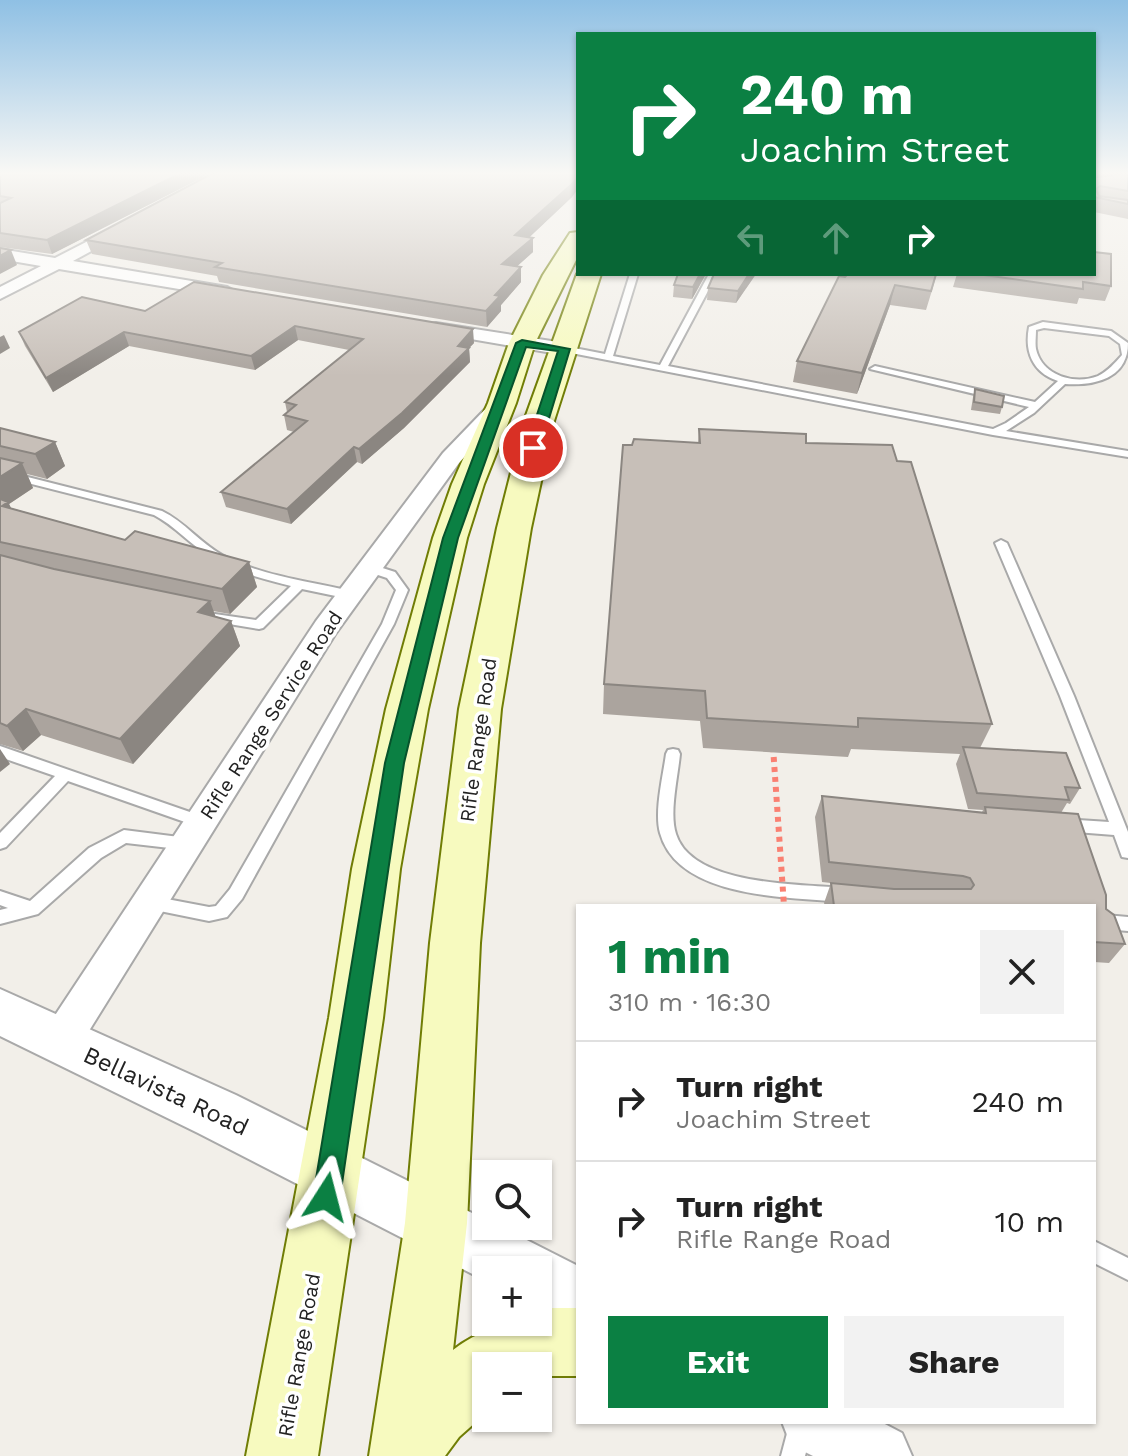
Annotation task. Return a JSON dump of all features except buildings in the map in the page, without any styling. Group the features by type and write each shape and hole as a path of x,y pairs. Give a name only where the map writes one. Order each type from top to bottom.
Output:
{"main road":[{"name":"Rifle Range Road","path":"282,1456 356,1018 376,869 398,750 450,538 468,484 502,403 522,343 555,275 576,241"},
{"name":"Rifle Range Road","path":"405,1454 436,1223 455,943 480,709 514,528 539,421 588,276"},
{"path":"521,1352 546,1342 576,1342"},
{"path":"405,1454 434,1412 472,1379"}],"street":[{"path":"0,294 101,240"},
{"path":"0,254 241,295"},
{"path":"424,326 564,349"},
{"name":"Rifle Range Service Road","path":"60,1042 350,595 451,458 502,403"},
{"name":"Bellavista Road","path":"0,1012 217,1114 498,1256"},
{"path":"552,1284 576,1297"},
{"path":"818,1424 879,1456"}],"lane":[{"path":"608,358 633,276"},
{"path":"662,369 712,276"},
{"path":"993,432 1007,427 1063,381 1091,380 1114,373 1126,355 1124,343 1111,334 1035,326 1028,347 1032,357 1038,366 1063,381"},
{"path":"564,349 993,432 1128,454"},
{"path":"875,369 1035,405"},
{"path":"0,473 172,519 195,543 227,562 350,595"},
{"path":"1001,543 1067,696 1128,852"},
{"path":"150,903 209,914 221,912 236,894 388,624 402,590 391,575 370,568"},
{"path":"206,616 259,625 300,584"},
{"path":"0,751 66,774 195,833"},
{"path":"673,754 668,834 681,858 707,875 741,884 862,896"},
{"path":"0,843 66,774"},
{"path":"1042,824 1119,829"},
{"path":"0,917 32,909 95,853 124,836 195,833"},
{"path":"0,898 32,909"},
{"path":"1096,921 1127,924"},
{"path":"1096,1253 1128,1269"},
{"path":"793,1456 801,1424"}],"path":[{"path":"773,746 784,904"}],"route":[{"path":"326,1197 395,763 450,538 522,343 564,349 533,448"}]}
